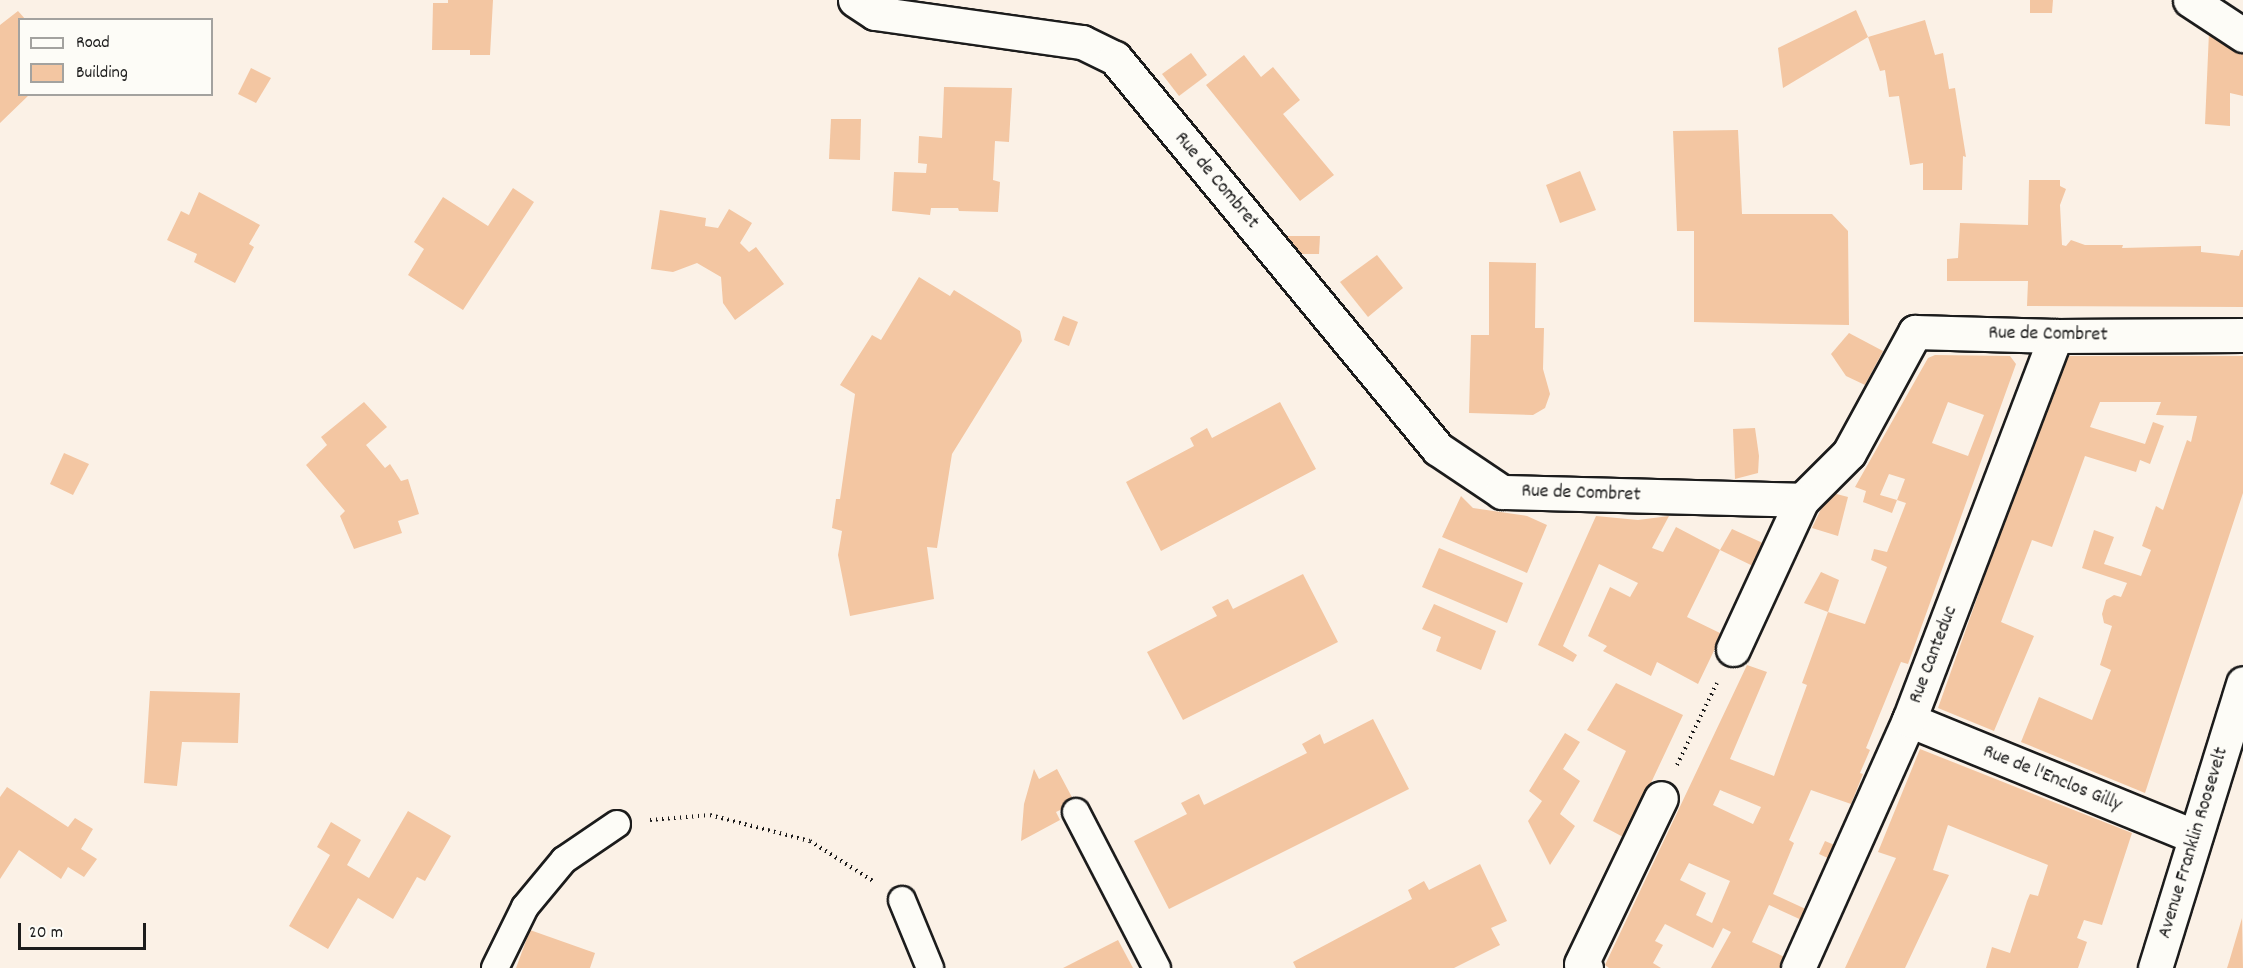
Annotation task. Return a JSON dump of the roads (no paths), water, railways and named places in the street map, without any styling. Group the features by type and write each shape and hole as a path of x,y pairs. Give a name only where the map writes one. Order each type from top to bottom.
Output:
{"street":[{"name":"Rue de Combret","path":"855,0 875,13 1082,42 1114,58 1438,449 1502,492 1802,500 1849,453 1915,332 2056,336 2243,335"},
{"path":"2190,0 2243,35"},
{"name":"Rue Canteduc","path":"1798,968 1910,720 2056,336"},
{"path":"1733,649 1802,500"},
{"name":"Avenue Franklin Roosevelt","path":"2155,968 2243,683"},
{"name":"Rue de l'Enclos Gilly","path":"1910,720 2195,837"},
{"path":"1586,968 1581,964 1661,798"}],"lane":[{"path":"1076,812 1157,968"},
{"path":"495,968 525,907 564,860 617,824"},
{"path":"902,900 930,968"}]}
